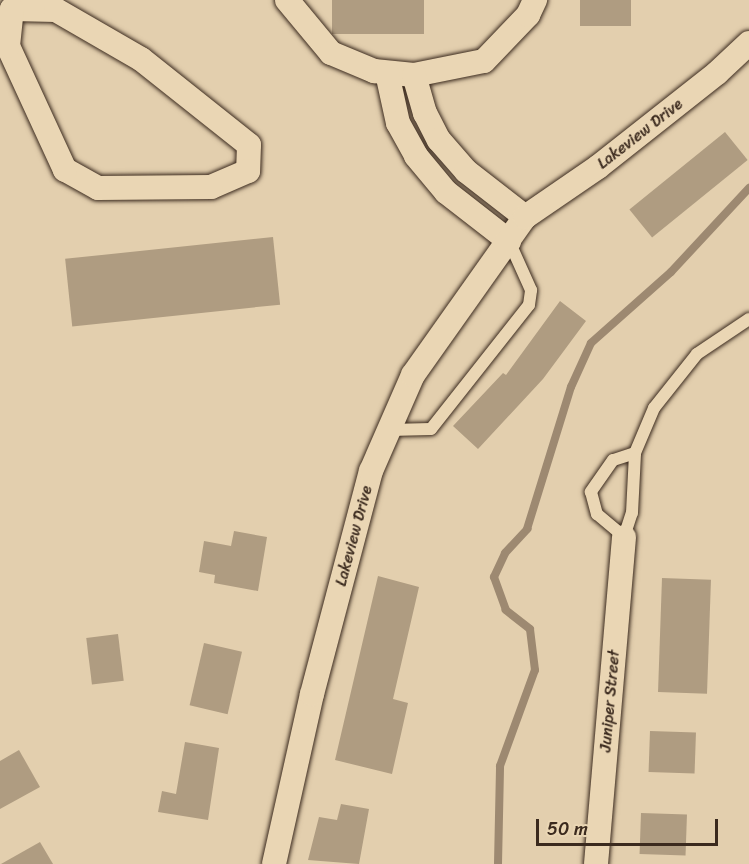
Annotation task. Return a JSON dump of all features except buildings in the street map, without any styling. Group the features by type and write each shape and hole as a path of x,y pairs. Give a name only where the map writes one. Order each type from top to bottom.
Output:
{"street":[{"path":"287,0 331,53 374,71 414,75 484,60 528,15 535,0"},
{"path":"6,9 56,10 141,59 249,145 248,171 211,187 98,188 65,170 8,46 6,9"},
{"name":"Lakeview Drive","path":"274,864 312,694 371,471 413,375 525,218 598,167 717,73 749,43"},
{"path":"387,73 398,123 416,156 446,192 509,241"},
{"path":"414,75 425,113 440,140 466,171 525,218"},
{"name":"Juniper Street","path":"596,864 624,537"}],"lane":[{"path":"389,430 431,429 530,304 531,290 509,241"},
{"path":"635,453 614,460 591,492 597,514 624,537 632,513 635,453 654,408 698,354 749,320"}],"waterway":[{"path":"498,864 500,766 535,670 530,629 506,610 494,577 505,553 527,529 571,387 591,343 671,272 749,188"}]}
